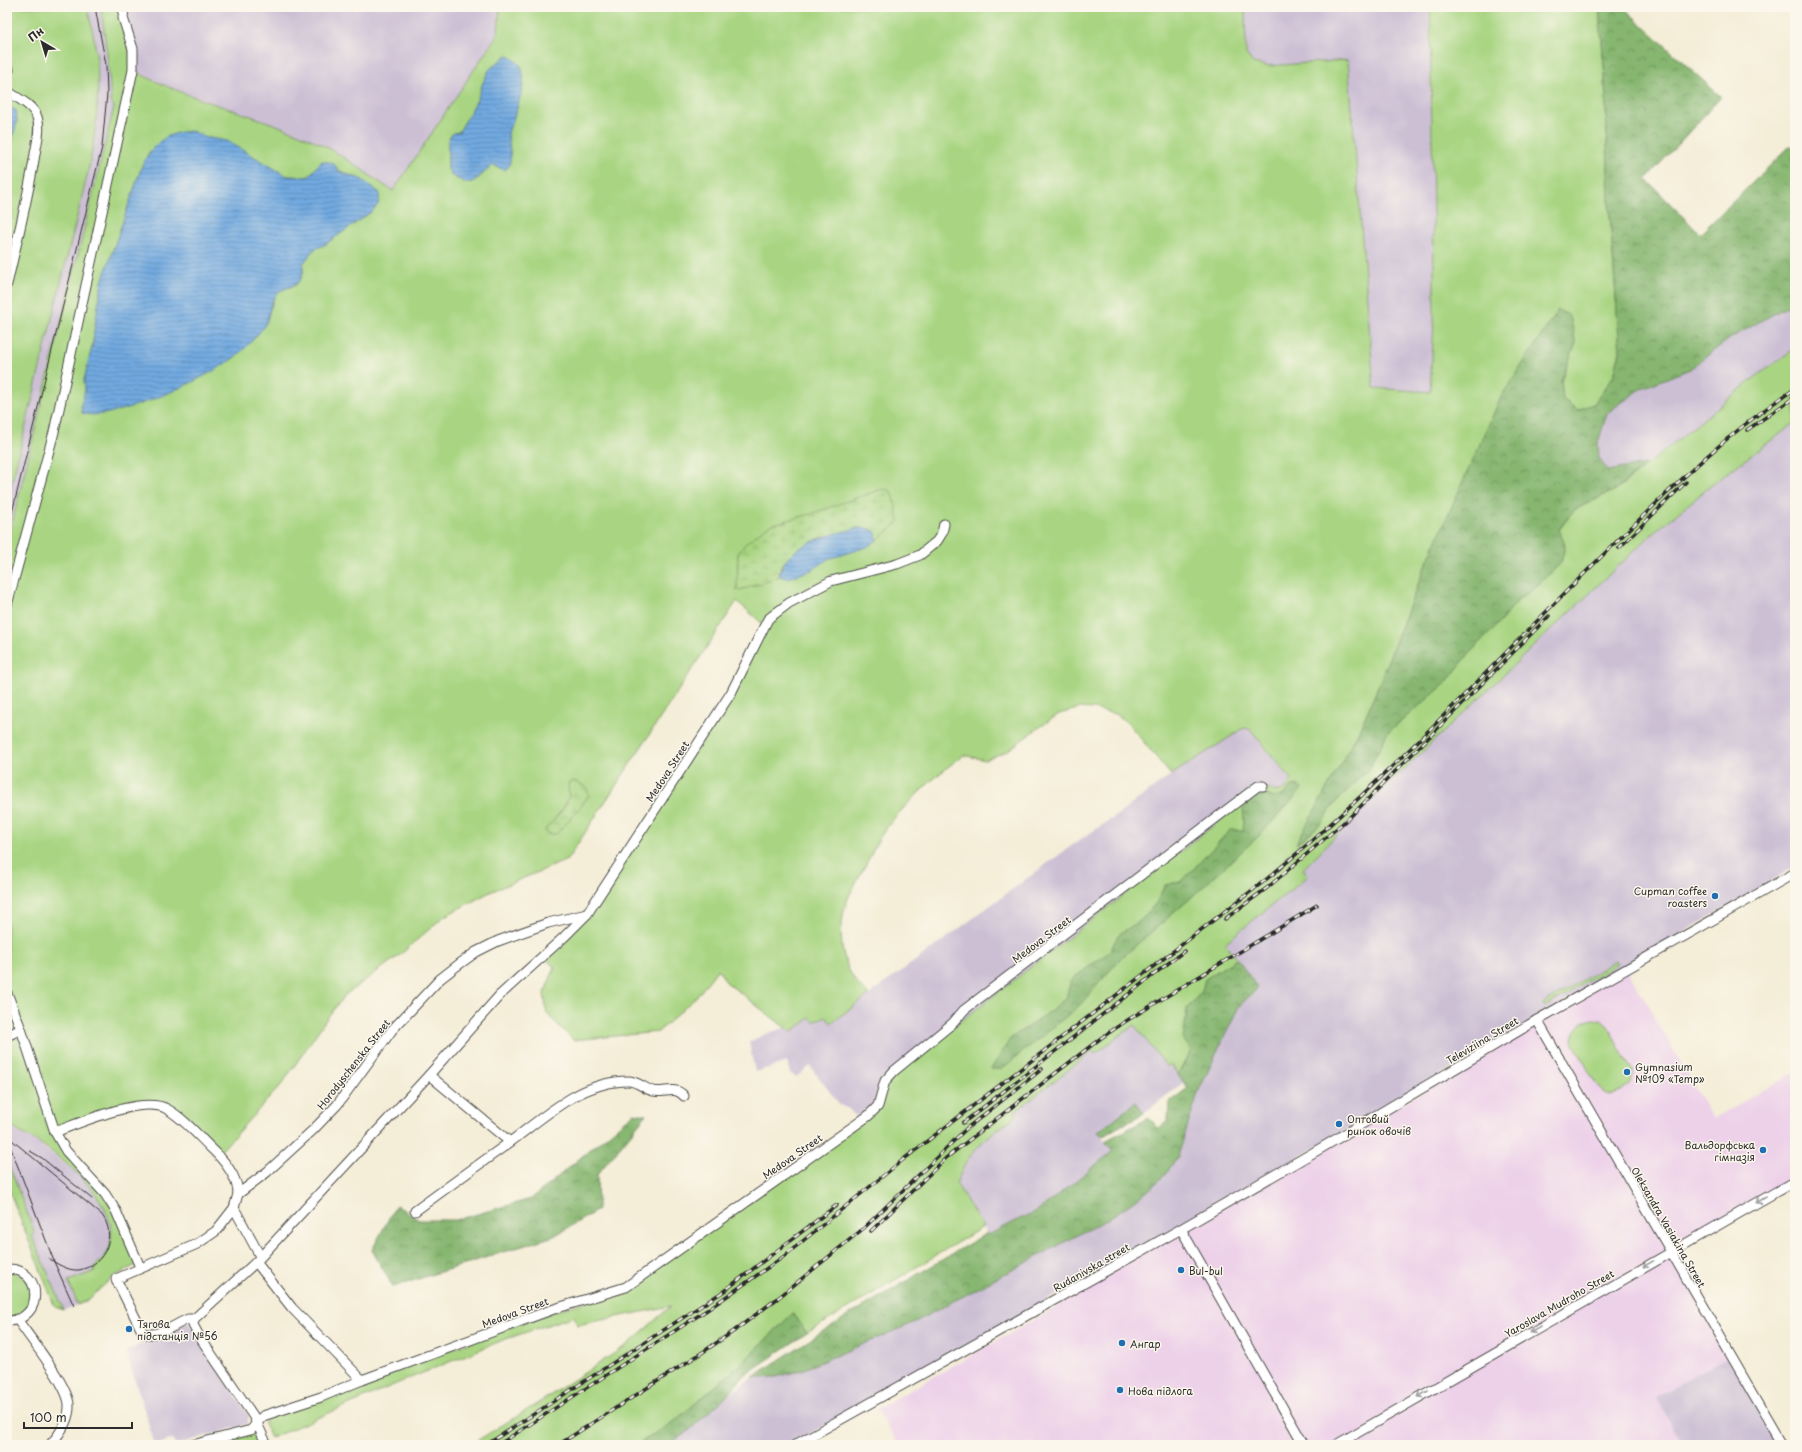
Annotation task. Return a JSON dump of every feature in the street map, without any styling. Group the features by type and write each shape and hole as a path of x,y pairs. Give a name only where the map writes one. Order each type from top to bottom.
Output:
{"street":[{"path":"7,605 54,432 133,70 133,49 123,18 124,7"},
{"path":"7,92 30,107 35,113 38,119 38,132 31,178 7,284"},
{"name":"Medova Street","path":"194,1319 258,1259 429,1075 500,995 564,938 587,914 731,693 768,619 789,603 832,581 897,564 920,555 937,541 942,533 944,524"},
{"name":"Medova Street","path":"192,1445 251,1430 258,1424 263,1416 321,1397 362,1380 552,1310 626,1287 868,1116 878,1106 885,1081 894,1071 953,1024 964,1010 1258,786 1263,786"},
{"name":"Televiziina Street","path":"1181,1229 1537,1020 1795,873"},
{"name":"Horodyschenska Street","path":"238,1194 267,1172 313,1130 336,1105 392,1030 440,979 476,952 498,941 548,923 587,914"},
{"path":"7,993 21,1029 55,1132 66,1151 116,1210 140,1267"},
{"name":"Oleksandra Vasiakina Street","path":"1537,1020 1782,1445"},
{"path":"7,1036 21,1029"},
{"path":"429,1075 510,1142"},
{"path":"415,1211 568,1100 582,1092 618,1081 635,1082 651,1091 658,1092 675,1090 684,1096"},
{"path":"55,1132 108,1113 138,1105 156,1105 167,1108 218,1154 236,1179 238,1194 234,1208 216,1231 208,1238 160,1261 140,1267 116,1279 143,1333 150,1336 188,1319 194,1319 193,1325 199,1336 234,1386 258,1424 267,1445"},
{"name":"Yaroslava Mudroho Street","path":"1336,1445 1670,1251 1795,1181"},
{"path":"234,1208 258,1259 292,1308 362,1380"},
{"path":"1181,1229 1304,1445"},
{"name":"Rudanivska street","path":"795,1445 1181,1229"},
{"path":"7,1269 15,1270 25,1275 32,1282 35,1291 32,1306 27,1314 10,1321 59,1380 67,1396 69,1405 64,1424 59,1435 50,1445"}],"shaded area":[{"path":"87,7 101,7 114,107 7,544 7,502 94,144 98,107 93,29"},
{"path":"124,7 500,7 498,34 393,191 321,145 278,126 174,89 133,70"},
{"path":"1245,7 1429,7 1434,273 1434,330 1430,392 1374,388 1348,60 1268,66 1253,63 1246,54"},
{"path":"1795,302 1795,348 1753,379 1646,464 1608,471 1599,459 1598,443 1606,413 1642,388 1690,369 1729,339"},
{"path":"1795,423 1795,867 1272,1173 790,1445 667,1445 686,1433 726,1397 753,1377 776,1377 802,1370 913,1323 1106,1220 1143,1195 1165,1175 1178,1156 1199,1090 1239,1006 1258,988 1225,943 1308,876 1303,869 1358,813 1651,535 1724,475"},
{"path":"1244,728 1250,729 1292,781 1284,790 1274,792 1257,792 895,1072 884,1097 858,1119 849,1109 840,1105 810,1066 796,1077 790,1073 787,1062 755,1072 749,1042 768,1033 785,1028 791,1032 810,1018 825,1016 831,1023 1078,841 1119,814 1171,775"},
{"path":"1627,969 1713,1119 1795,1072 1795,1181 1670,1251 1731,1355 1656,1397 1683,1445 899,1445 877,1409 1057,1307 1090,1282 1184,1230 1540,1025 1537,1020"},
{"path":"1134,1024 1166,1066 1170,1064 1184,1082 1144,1113 1136,1102 1098,1131 1113,1151 1040,1209 988,1235 956,1182 967,1160 985,1139 1017,1115 1015,1112 1093,1051 1095,1054"},
{"path":"7,1119 16,1131 38,1143 83,1178 102,1204 109,1219 112,1237 111,1247 106,1256 94,1267 96,1271 69,1281 78,1305 64,1310 32,1235 34,1231 7,1160"},
{"path":"188,1322 249,1416 247,1424 175,1445 173,1439 155,1445 126,1351"},
{"path":"1731,1355 1783,1445 1683,1445 1656,1397"}],"green space":[{"path":"7,7 87,7 96,49 98,91 95,133 87,176 7,502 7,155 17,122 16,110 7,107"},
{"path":"101,7 124,7 133,70 179,91 275,124 321,144 393,191 498,34 500,7 1245,7 1246,54 1253,63 1268,66 1348,60 1374,388 1430,392 1434,322 1434,273 1430,7 1599,7 1605,77 1609,202 1620,352 1614,375 1594,404 1577,410 1563,399 1561,381 1576,342 1426,564 1359,731 1297,844 1321,824 1335,803 1370,767 1387,733 1445,684 1468,655 1500,622 1519,599 1531,591 1561,563 1565,546 1559,530 1574,510 1617,489 1753,379 1795,348 1795,423 1724,475 1651,535 1358,813 1303,869 1308,876 1225,943 1237,959 1205,979 1202,991 1187,1009 1191,1050 1178,1075 1170,1064 1167,1067 1134,1025 1095,1054 1092,1051 1015,1112 1017,1115 985,1139 967,1160 956,1183 983,1227 807,1333 793,1313 739,1366 676,1420 637,1445 470,1445 540,1402 627,1345 671,1306 577,1325 574,1316 503,1340 271,1438 264,1423 269,1417 552,1312 627,1289 869,1118 895,1072 1257,792 1267,788 1275,791 1284,789 1292,780 1250,729 1244,728 1171,775 1128,723 1116,714 1081,708 1059,714 1007,751 985,760 964,755 943,771 920,792 889,824 882,834 849,896 842,922 842,949 846,962 851,974 869,995 831,1023 825,1016 814,1022 810,1018 791,1032 726,982 718,969 698,995 658,1032 573,1040 547,1014 544,994 555,967 545,959 566,939 735,693 766,627 737,601 567,860 490,892 443,917 401,954 345,995 327,1018 282,1084 218,1154 167,1108 138,1105 55,1132 105,1194 138,1264 114,1276 89,1299 78,1305 68,1281 96,1271 94,1267 108,1251 111,1242 109,1218 103,1205 84,1180 38,1142 18,1131 7,1119 7,544 114,107 111,102 108,62","holes":["507,55 522,67 523,86 508,133 510,152 476,180 467,182 455,176 448,169 448,151 453,133 459,132 477,100 489,70","191,131 209,138 227,141 287,176 308,177 322,161 359,179 380,193 339,234 326,244 313,250 303,264 303,273 296,285 281,290 275,296 265,324 208,372 195,380 84,393 84,380 93,343 102,282 142,166 149,152"]},
{"path":"1599,7 1623,7 1721,97 1646,179 1700,234 1790,146 1795,150 1795,302 1729,339 1690,369 1642,388 1607,413 1598,443 1599,459 1608,471 1646,464 1617,489 1574,510 1559,529 1565,546 1561,563 1531,591 1519,599 1500,622 1468,655 1445,684 1387,733 1370,767 1335,803 1321,824 1296,844 1359,731 1426,564 1501,397 1558,310 1570,316 1576,343 1561,381 1563,399 1577,410 1594,404 1614,375 1620,352 1609,202 1605,77"},
{"path":"882,489 890,490 894,498 899,521 877,540 876,533 871,529 858,528 813,541 781,565 779,576 772,580 737,591 738,554 745,544 760,532 770,525 811,514"},
{"path":"574,781 586,787 589,795 580,808 556,834 547,834 545,830 563,809 569,796 568,783"},
{"path":"1298,785 1302,789 1262,833 1184,904 1119,960 1080,1005 1002,1069 991,1069 1011,1038 1044,1016 1066,998 1071,980 1110,951 1118,935 1141,920 1156,903 1165,885 1182,881 1230,830 1243,830 1243,808 1254,798 1265,793 1271,797 1282,796 1291,786"},
{"path":"1237,959 1258,988 1239,1006 1199,1090 1178,1156 1165,1175 1143,1195 1106,1220 913,1323 802,1370 776,1377 753,1377 831,1326 987,1233 988,1235 1040,1209 1113,1151 1105,1141 1149,1118 1159,1128 1168,1120 1169,1102 1188,1088 1178,1075 1191,1050 1183,1039 1187,1009 1202,991 1205,979"},
{"path":"1615,961 1617,964 1545,1007 1543,1004"},
{"path":"1593,1019 1601,1020 1608,1026 1632,1071 1632,1078 1629,1084 1618,1093 1611,1094 1599,1088 1574,1045 1573,1039 1577,1028 1586,1021"},
{"path":"1136,1102 1144,1113 1102,1136 1098,1132"},
{"path":"634,1113 646,1115 597,1175 598,1210 554,1236 393,1287 372,1250 396,1205 419,1220 456,1220 531,1199"},
{"path":"7,1160 34,1231 32,1236 64,1310 55,1307 7,1185"},
{"path":"7,1270 12,1270 31,1283 30,1309 7,1320"},
{"path":"793,1313 807,1333 745,1375 726,1397 686,1433 667,1445 637,1445 676,1420 739,1366"},
{"path":"252,1434 258,1438 262,1445 238,1445 234,1439"}],"water":[{"path":"507,55 520,65 523,72 523,86 508,133 510,163 505,170 493,165 474,181 466,183 452,176 448,169 448,140 453,133 459,132 477,100 489,70"},
{"path":"7,107 16,110 17,122 7,155"},
{"path":"191,131 209,138 227,141 287,176 308,177 322,161 333,163 340,172 361,179 380,193 378,205 371,212 326,244 313,250 303,264 303,273 298,282 285,288 276,295 272,301 264,326 242,351 230,360 212,372 164,395 139,404 96,415 82,413 81,404 85,391 84,380 93,343 102,282 142,166 155,145 174,134"},
{"path":"858,528 871,529 876,533 877,540 867,547 828,559 812,570 787,578 779,576 783,565 790,556 800,548 811,542"}],"tram line":[{"path":"7,533 102,147 107,94 106,65 95,7"},
{"path":"7,1136 102,1215 109,1231 106,1248 102,1256 88,1267 75,1270 59,1265 48,1258"},
{"path":"7,1138 55,1264 74,1306"},
{"path":"30,1151 42,1158 92,1199"}],"railway":[{"path":"498,1445 707,1310 783,1257 904,1159 1263,882 1352,804 1438,722 1563,595 1673,487 1744,425 1795,389"},
{"path":"1747,430 1795,397"},
{"path":"1619,548 1686,482"},
{"path":"1225,919 1267,888 1350,817 1549,616"},
{"path":"871,1231 946,1158 1101,1038 1126,1021 1317,905"},
{"path":"963,1123 1184,951"},
{"path":"558,1445 700,1354 778,1298 864,1228 967,1128 1042,1069"},
{"path":"486,1445 724,1291 837,1205"}],"place":[{"name":"Cupman coffee roasters","path":"1715,896"},
{"name":"Gymnasium №109 «Temp»","path":"1627,1072"},
{"name":"Оптовий ринок овочів","path":"1339,1124"},
{"name":"Вальдорфська гімназія","path":"1763,1150"},
{"name":"Bul-bul","path":"1181,1270"},
{"name":"Тягова підстанція №56","path":"129,1329"},
{"name":"Ангар","path":"1122,1343"},
{"name":"Нова підлога","path":"1120,1390"}]}
